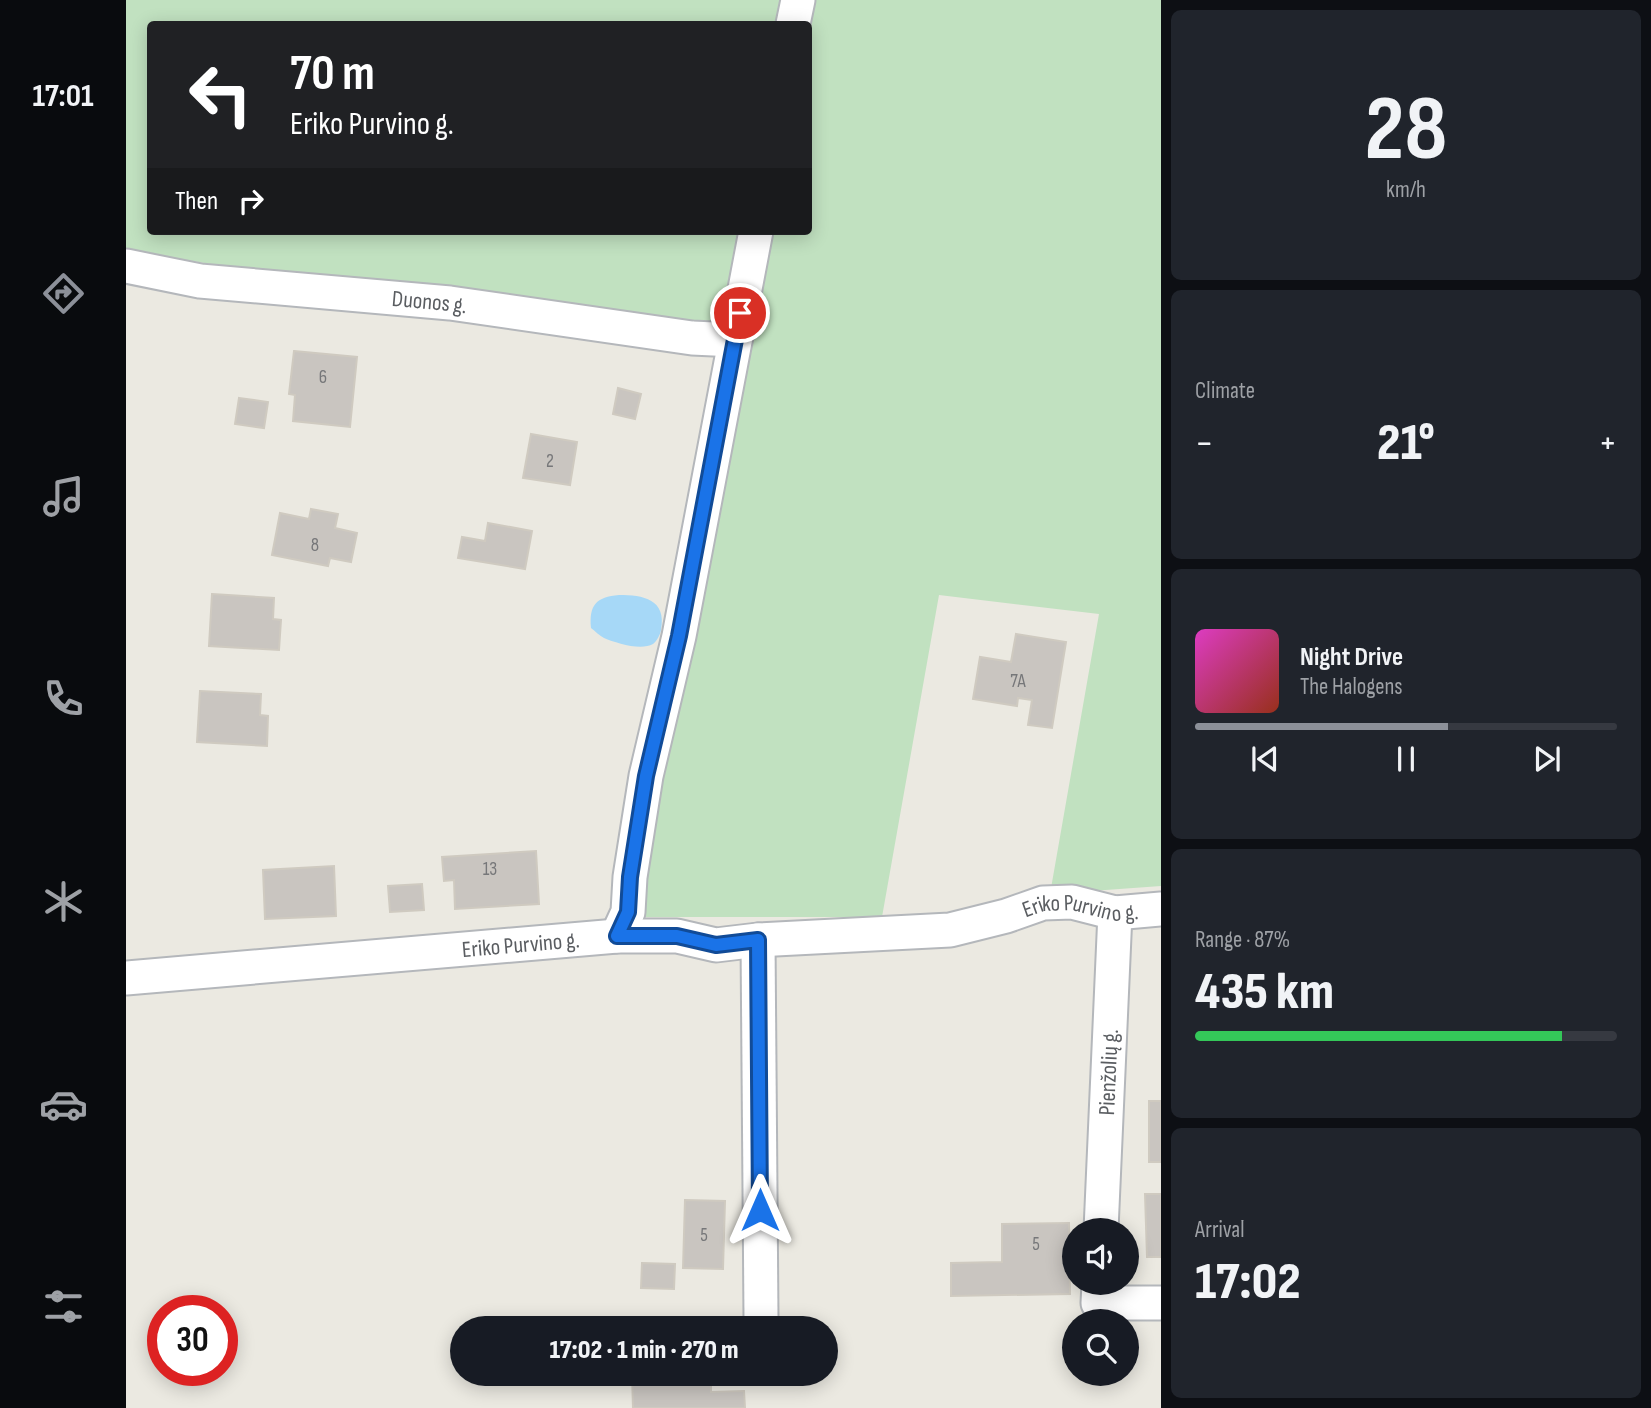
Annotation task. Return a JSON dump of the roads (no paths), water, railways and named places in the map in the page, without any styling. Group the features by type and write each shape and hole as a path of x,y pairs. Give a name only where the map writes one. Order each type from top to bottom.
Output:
{"street":[{"path":"794,21 798,0"},
{"path":"617,936 628,912 630,877 646,776 679,636 755,235"},
{"name":"Duonos g.","path":"126,266 200,281 450,303 692,338 735,340"},
{"name":"Eriko Purvino g.","path":"126,978 617,936 677,936 716,945 758,940 950,930 1006,916 1043,903 1072,902 1115,914 1161,909"},
{"name":"Pienžolių g.","path":"1102,1218 1115,914"},
{"path":"758,940 761,1316"},
{"path":"1098,1295 1098,1303 1161,1303"}],"water":[{"path":"619,595 637,596 657,605 662,620 661,630 653,644 642,647 622,644 604,638 591,628 591,613 596,604 605,598"}]}
